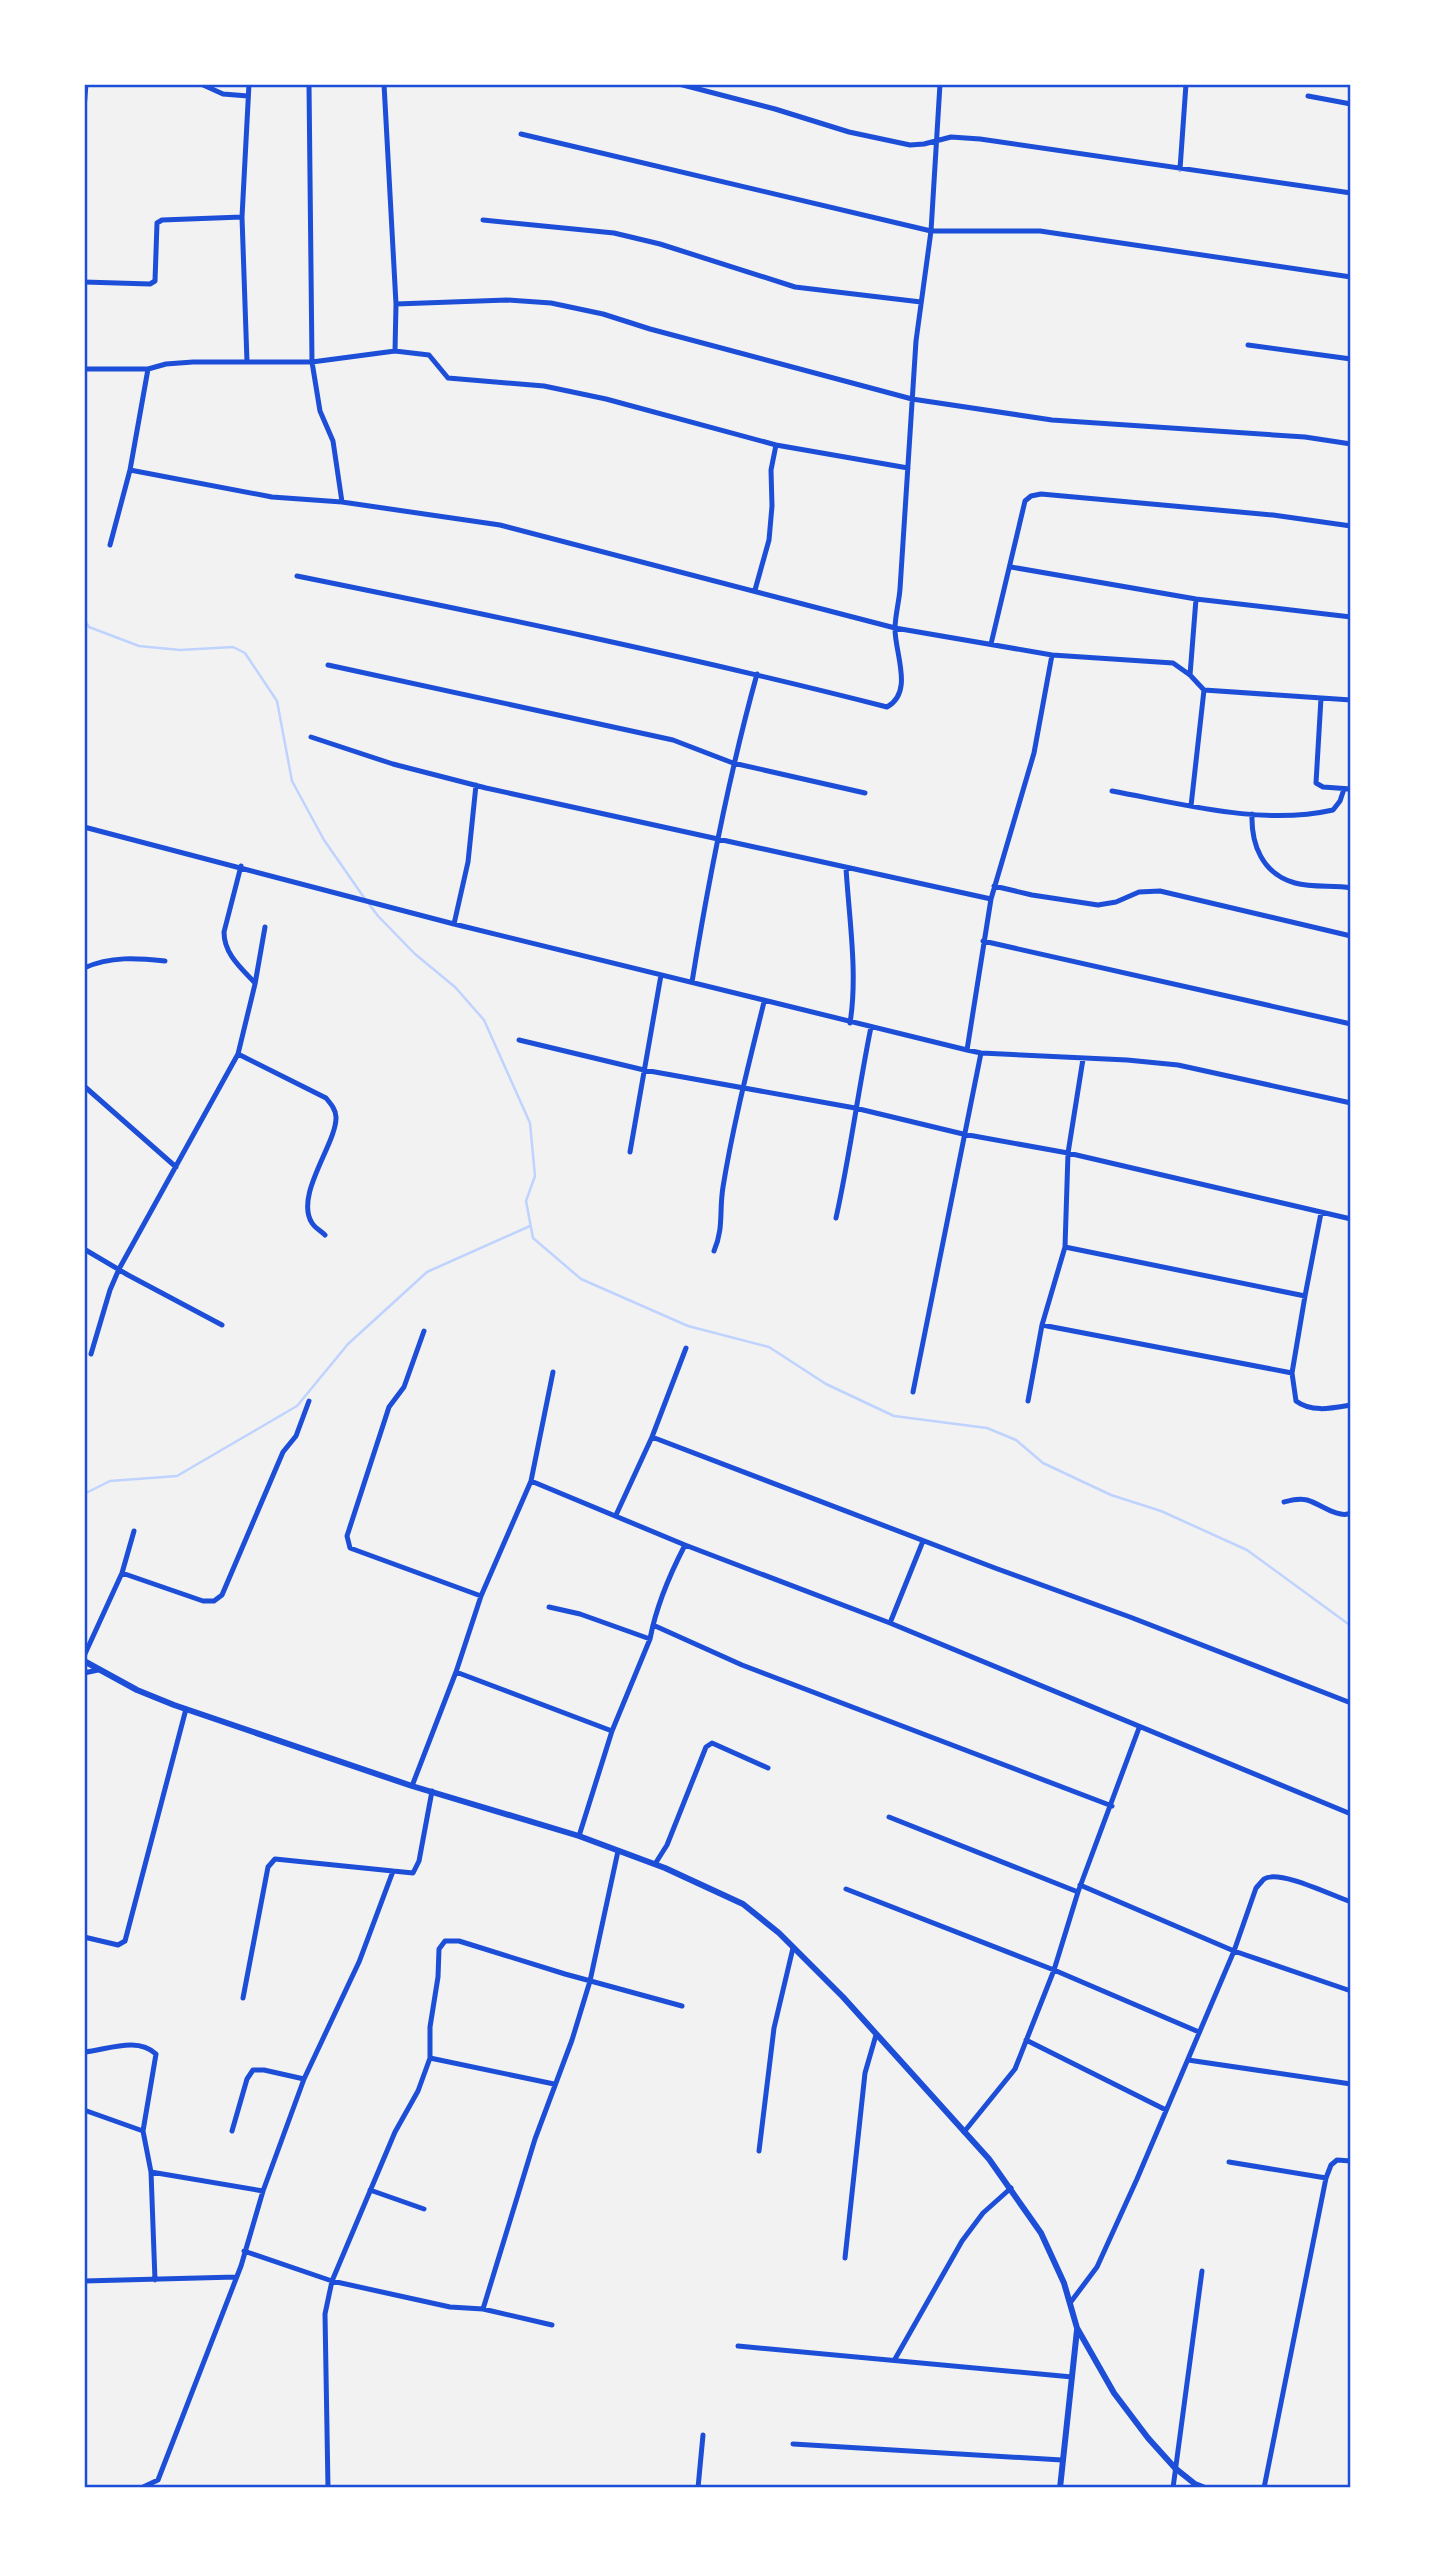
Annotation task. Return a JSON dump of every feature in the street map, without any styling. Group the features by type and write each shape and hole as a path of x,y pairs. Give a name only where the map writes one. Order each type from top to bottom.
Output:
{"street":[{"path":"84,109 86,84"},
{"path":"201,84 223,94 248,96"},
{"path":"247,362 242,217 249,84"},
{"path":"309,84 312,362 320,411 329,429 336,454 342,502"},
{"path":"384,84 396,304 395,351"},
{"path":"679,84 849,132 910,145 951,137 979,139 1351,193"},
{"path":"297,576 530,622 887,707 896,702 902,689 895,628 901,589 912,399 931,231 940,84"},
{"path":"1181,169 1186,84"},
{"path":"1308,96 1351,104"},
{"path":"521,134 931,231 1040,232 1351,277"},
{"path":"84,282 150,284 155,281 155,232 157,223 162,220 242,217"},
{"path":"483,220 614,233 660,244 795,287 921,302"},
{"path":"396,304 507,300 551,303 603,314 649,329 912,399 1052,420 1305,437 1351,444"},
{"path":"1248,345 1351,359"},
{"path":"84,369 148,369 166,364 193,362 312,362 395,351 429,355 448,378 544,386 606,399 776,445 908,468"},
{"path":"110,545 130,470 148,369"},
{"path":"755,590 769,540 771,470 776,445"},
{"path":"130,470 272,497 342,502 499,525 895,628 1052,655 1173,663 1190,674 1204,690 1351,700"},
{"path":"991,644 1025,501 1031,496 1041,494 1273,515 1351,526"},
{"path":"1011,567 1196,598 1351,617"},
{"path":"1190,674 1196,598"},
{"path":"967,1050 991,899 1034,753 1052,655"},
{"path":"328,665 673,740 733,763 864,793"},
{"path":"692,982 709,876 733,763 757,674"},
{"path":"1191,806 1204,690"},
{"path":"1321,698 1316,783 1323,787 1351,789"},
{"path":"311,737 393,764 476,785 991,899"},
{"path":"454,924 468,862 476,785"},
{"path":"1112,791 1252,814 1311,815 1333,810 1340,801 1343,789"},
{"path":"1252,814 1251,831 1255,848 1262,860 1282,877 1294,883 1351,888"},
{"path":"84,827 454,924 981,1054 1127,1060 1178,1065 1351,1103"},
{"path":"241,866 224,941 229,954 255,984"},
{"path":"846,868 851,926 850,1023"},
{"path":"994,886 1098,905 1116,902 1139,892 1160,891 1351,936"},
{"path":"91,1354 119,1269 238,1054 265,927"},
{"path":"983,941 1351,1024"},
{"path":"84,968 131,957 166,961"},
{"path":"630,1152 661,975"},
{"path":"714,1251 721,1235 723,1190 764,1002"},
{"path":"836,1218 871,1027"},
{"path":"519,1040 644,1070 855,1108 963,1134 1068,1153 1351,1219"},
{"path":"238,1054 326,1098 333,1107 337,1118 312,1182 309,1202 312,1223 325,1235"},
{"path":"913,1392 981,1054"},
{"path":"1028,1401 1042,1325 1065,1247 1068,1153 1083,1059"},
{"path":"84,1086 176,1167"},
{"path":"1321,1213 1292,1373 1296,1401 1302,1406 1320,1409 1351,1405"},
{"path":"1065,1247 1305,1296"},
{"path":"84,1249 222,1325"},
{"path":"1042,1325 1292,1373"},
{"path":"424,1331 404,1387 389,1407 347,1536 348,1543 350,1548 481,1596"},
{"path":"616,1515 652,1437 686,1348"},
{"path":"412,1786 456,1672 481,1596 531,1481 553,1372"},
{"path":"122,1573 203,1601 215,1601 222,1595 283,1452 296,1436 309,1401"},
{"path":"652,1437 1351,1703"},
{"path":"531,1481 685,1545 890,1623 1351,1814"},
{"path":"1284,1502 1307,1500 1343,1516 1351,1513"},
{"path":"134,1531 122,1573 84,1659 98,1670 137,1690 186,1709 412,1786 579,1836 655,1864 743,1904 779,1933 844,1997 876,2035 933,2094 1011,2188 1041,2233 1070,2303 1077,2329 1114,2393 1175,2468 1195,2484 1205,2488"},
{"path":"890,1623 923,1541"},
{"path":"579,1836 612,1731 650,1639 676,1562 685,1545"},
{"path":"549,1607 580,1614 650,1639"},
{"path":"653,1625 742,1665 1112,1806"},
{"path":"84,1673 98,1670"},
{"path":"456,1672 612,1731"},
{"path":"84,1937 118,1945 125,1941 186,1709"},
{"path":"964,2132 1015,2069 1054,1970 1080,1885 1112,1806 1139,1728"},
{"path":"655,1864 667,1845 706,1747 712,1743 768,1768"},
{"path":"243,1998 268,1867 275,1859 413,1873 419,1861 432,1791"},
{"path":"889,1817 1078,1892"},
{"path":"483,2309 590,1980 618,1851"},
{"path":"141,2488 158,2480 236,2277 263,2190 304,2079 359,1962 393,1871"},
{"path":"1070,2303 1097,2267 1234,1951 1252,1898 1263,1879 1274,1876 1289,1879 1351,1902"},
{"path":"1080,1885 1234,1951 1351,1991"},
{"path":"846,1889 1054,1970 1199,2032"},
{"path":"328,2488 325,2314 332,2281 370,2189 418,2091 430,2058 430,2027 438,1977 439,1949 445,1941 458,1941 682,2007"},
{"path":"759,2151 774,2028 793,1948"},
{"path":"845,2259 865,2073 876,2035"},
{"path":"1026,2040 1166,2110"},
{"path":"84,2052 117,2046 139,2046 149,2048 156,2054 142,2131 151,2172 155,2280"},
{"path":"430,2058 554,2084"},
{"path":"1188,2060 1351,2084"},
{"path":"232,2131 247,2079 253,2070 304,2079"},
{"path":"84,2109 142,2131"},
{"path":"1264,2488 1326,2178 1331,2165 1337,2160 1351,2161"},
{"path":"1230,2162 1326,2178"},
{"path":"151,2172 263,2190"},
{"path":"895,2360 962,2241 983,2213 1011,2188"},
{"path":"370,2189 424,2209"},
{"path":"244,2251 332,2281 450,2307 483,2309 552,2325"},
{"path":"1173,2488 1202,2271"},
{"path":"84,2281 236,2277"},
{"path":"1060,2488 1077,2329"},
{"path":"738,2346 1072,2377"},
{"path":"698,2488 703,2435"},
{"path":"793,2444 1062,2460"}],"waterway":[{"path":"84,619 89,627 139,646 180,650 233,647 245,653 277,701 292,781 324,840 365,899"},
{"path":"369,904 415,954 455,987 484,1020 530,1123 535,1176 526,1201 533,1238 581,1279 688,1326 769,1347 826,1384 894,1416 987,1428 1016,1440 1043,1463 1111,1495 1161,1511 1247,1550 1351,1626"},
{"path":"84,1494 110,1481 177,1476 297,1406 348,1344 427,1272 530,1226"}]}
